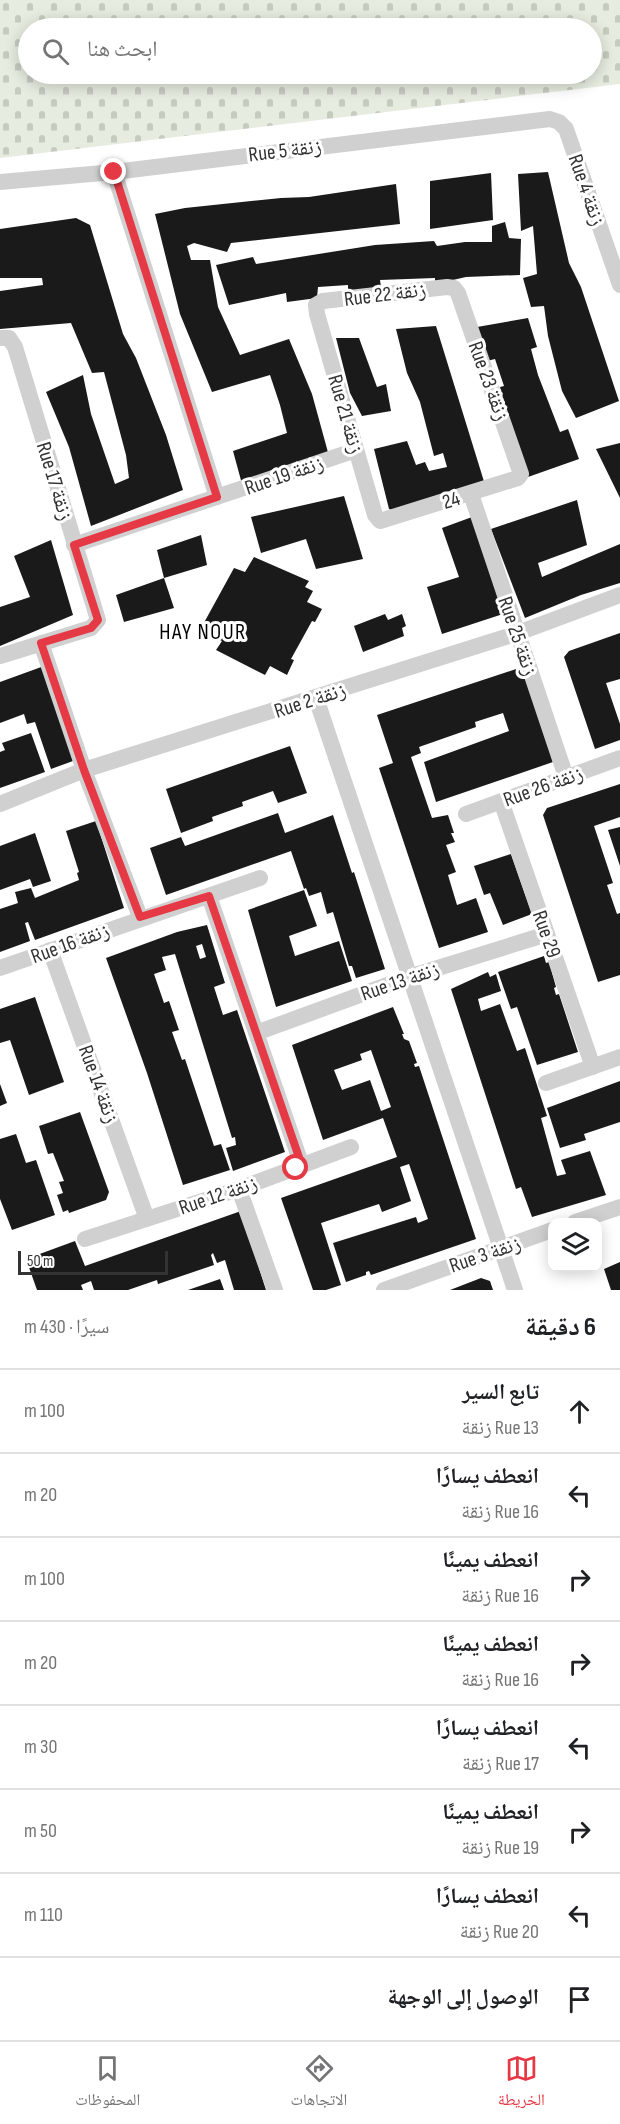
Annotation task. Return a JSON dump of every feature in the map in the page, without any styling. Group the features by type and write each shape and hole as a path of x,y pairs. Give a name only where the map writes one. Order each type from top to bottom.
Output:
{"street":[{"name":"Rue 5 زنقة","path":"0,182 114,172 538,120 559,122 566,129"},
{"name":"Rue 4 زنقة","path":"566,129 620,285"},
{"path":"114,172 217,497"},
{"name":"Rue 22 زنقة","path":"316,305 323,302 454,288"},
{"name":"Rue 23 زنقة","path":"454,288 521,475"},
{"name":"Rue 21 زنقة","path":"316,305 375,515 380,521"},
{"name":"Rue 17 زنقة","path":"6,339 97,615 97,622 91,628 41,643"},
{"name":"Rue 19 زنقة","path":"74,545 356,450"},
{"name":"24","path":"380,521 471,494 521,475"},
{"name":"Rue 25 زنقة","path":"471,494 566,777"},
{"name":"Rue 2 زنقة","path":"0,804 84,770 518,633 620,595"},
{"path":"0,656 41,643 84,770 140,917"},
{"path":"316,698 515,1290"},
{"name":"Rue 26 زنقة","path":"466,814 620,758"},
{"name":"Rue 29","path":"501,801 593,1067"},
{"name":"Rue 16 زنقة","path":"0,968 140,917 260,878"},
{"path":"209,896 302,1166"},
{"name":"Rue 13 زنقة","path":"256,1033 409,977 547,934"},
{"name":"Rue 14 زنقة","path":"50,950 147,1219"},
{"path":"546,1083 620,1057"},
{"name":"Rue 12 زنقة","path":"85,1239 239,1189 351,1147"},
{"path":"239,1189 275,1290"},
{"path":"587,1218 620,1207"},
{"name":"Rue 3 زنقة","path":"384,1290 548,1231"}],"green space":[{"path":"0,0 620,0 620,84 0,158"}],"building":[{"path":"548,172 569,263 581,287 619,401 576,418 562,391 548,336 544,306 531,307 523,278 537,274 533,226 521,231 518,174"},
{"path":"491,173 493,220 430,229 430,181"},
{"path":"396,184 400,224 231,243 227,252 194,243 187,246 191,260 210,260 218,307 240,355 289,339 312,394 329,456 242,484 233,451 287,433 280,405 270,375 212,392 180,314 155,214 185,208 309,197"},
{"path":"76,218 90,225 123,334 136,358 166,435 183,490 91,526 69,447 46,392 83,375 91,414 115,484 129,478 126,455 104,372 92,373 71,323 0,329 0,291 43,285 42,278 0,278 0,229"},
{"path":"505,222 509,238 521,239 520,275 466,277 435,284 435,278 380,280 381,287 348,292 348,285 318,287 317,298 287,302 286,293 229,305 216,265 253,257 256,264 375,245 434,241 437,246 465,242 492,242 492,226"},
{"path":"528,318 537,347 531,349 538,375 560,432 568,429 579,459 528,477 508,418 500,387 504,386 495,359 487,361 477,327"},
{"path":"436,326 486,488 399,513 389,509 374,449 407,441 416,465 425,462 429,471 447,467 443,453 434,456 420,402 407,373 396,329"},
{"path":"336,338 359,338 377,387 386,384 391,411 362,416 350,393"},
{"path":"620,443 620,498 596,449"},
{"path":"344,496 363,559 316,569 306,539 261,553 251,517"},
{"path":"577,500 587,545 538,563 542,577 620,544 620,583 581,595 525,618 491,529"},
{"path":"472,517 506,613 442,634 427,587 459,577 442,528"},
{"path":"201,535 207,565 164,578 157,550"},
{"path":"51,540 73,615 0,646 0,607 30,597 14,556"},
{"path":"254,557 309,581 305,587 313,591 307,602 322,609 315,622 312,621 291,659 294,660 287,675 270,666 265,675 216,650 222,641 200,630 234,568 245,572"},
{"path":"164,578 174,608 124,622 116,595"},
{"path":"385,614 388,620 402,614 406,626 402,628 404,636 363,652 354,626"},
{"path":"620,633 620,679 606,683 620,724 620,740 595,749 564,657 569,651"},
{"path":"44,666 73,761 51,769 35,722 27,724 24,714 0,723 0,682"},
{"path":"525,666 553,762 436,802 424,762 509,731 503,713 475,722 476,727 419,747 421,753 411,757 432,818 448,815 454,833 451,833 455,842 446,845 456,872 448,875 457,905 476,898 488,932 439,948 379,768 393,763 377,715"},
{"path":"31,733 45,772 0,788 0,752 5,750 2,743"},
{"path":"290,746 307,793 278,803 273,791 242,802 243,806 212,817 213,821 181,833 166,789"},
{"path":"620,784 620,817 594,826 613,883 607,885 617,914 620,913 620,975 598,982 543,815 547,808"},
{"path":"278,813 285,833 333,815 385,969 356,978 352,966 349,966 333,912 327,914 321,892 309,896 306,888 304,889 291,851 166,895 150,848 181,837 185,846"},
{"path":"96,821 124,908 35,940 28,922 25,923 30,941 0,952 0,909 18,903 15,892 31,888 35,898 79,880 77,873 79,872 66,831"},
{"path":"620,827 620,866 608,830"},
{"path":"35,833 51,881 33,887 30,879 0,890 0,846"},
{"path":"511,854 532,914 503,925 490,893 484,895 474,866"},
{"path":"304,890 317,926 289,936 295,956 339,941 352,981 276,1007 248,910"},
{"path":"207,925 225,983 214,987 223,1015 237,1010 285,1152 233,1171 226,1148 236,1145 235,1137 232,1138 175,954 162,957 166,970 154,974 164,1003 169,1001 179,1030 172,1032 182,1060 185,1059 214,1146 221,1144 230,1170 183,1185 147,1073 106,958 177,932","holes":["202,944 206,957 200,959 196,946"]},
{"path":"544,956 546,963 549,962 556,995 559,994 578,1052 537,1065 517,1007 511,1009 498,972"},
{"path":"488,972 490,977 496,974 501,991 478,999 481,1011 500,1004 517,1051 525,1048 547,1116 541,1118 557,1176 566,1174 561,1160 590,1151 606,1195 532,1217 521,1187 516,1189 451,989"},
{"path":"35,997 64,1082 29,1095 10,1040 0,1043 0,1009"},
{"path":"393,1007 404,1039 409,1041 417,1063 414,1064 415,1067 419,1066 476,1239 371,1275 369,1271 366,1275 346,1282 333,1243 416,1217 418,1223 428,1219 409,1164 400,1167 411,1201 382,1212 379,1204 321,1223 341,1285 326,1290 313,1290 281,1198 397,1157 383,1118 323,1140 292,1045","holes":["371,1050 391,1107 381,1111 370,1080 342,1090 334,1070 362,1060 360,1054"]},
{"path":"620,1081 620,1122 584,1134 586,1140 560,1148 547,1108"},
{"path":"0,1084 7,1103 0,1106"},
{"path":"80,1112 109,1192 106,1200 69,1213 68,1210 63,1212 57,1195 63,1193 59,1182 64,1181 53,1153 48,1154 39,1126"},
{"path":"16,1134 26,1163 36,1160 55,1215 12,1230 0,1199 0,1139"},
{"path":"241,1211 266,1290 234,1290 225,1260 217,1263 213,1253 211,1255 214,1265 158,1284 157,1280 128,1290 94,1290 91,1281 81,1285 83,1290 37,1290 26,1259 75,1241 85,1266"},
{"path":"620,1262 620,1290 611,1290 604,1269"},
{"path":"481,1278 490,1281 493,1290 450,1290"},
{"path":"220,1279 224,1290 188,1290"}],"district":[{"name":"HAY NOUR","path":"203,631"}],"route":[{"path":"114,172 217,497 74,545 98,620 91,628 41,643 84,770 140,917 209,896 302,1166 296,1168"}]}
